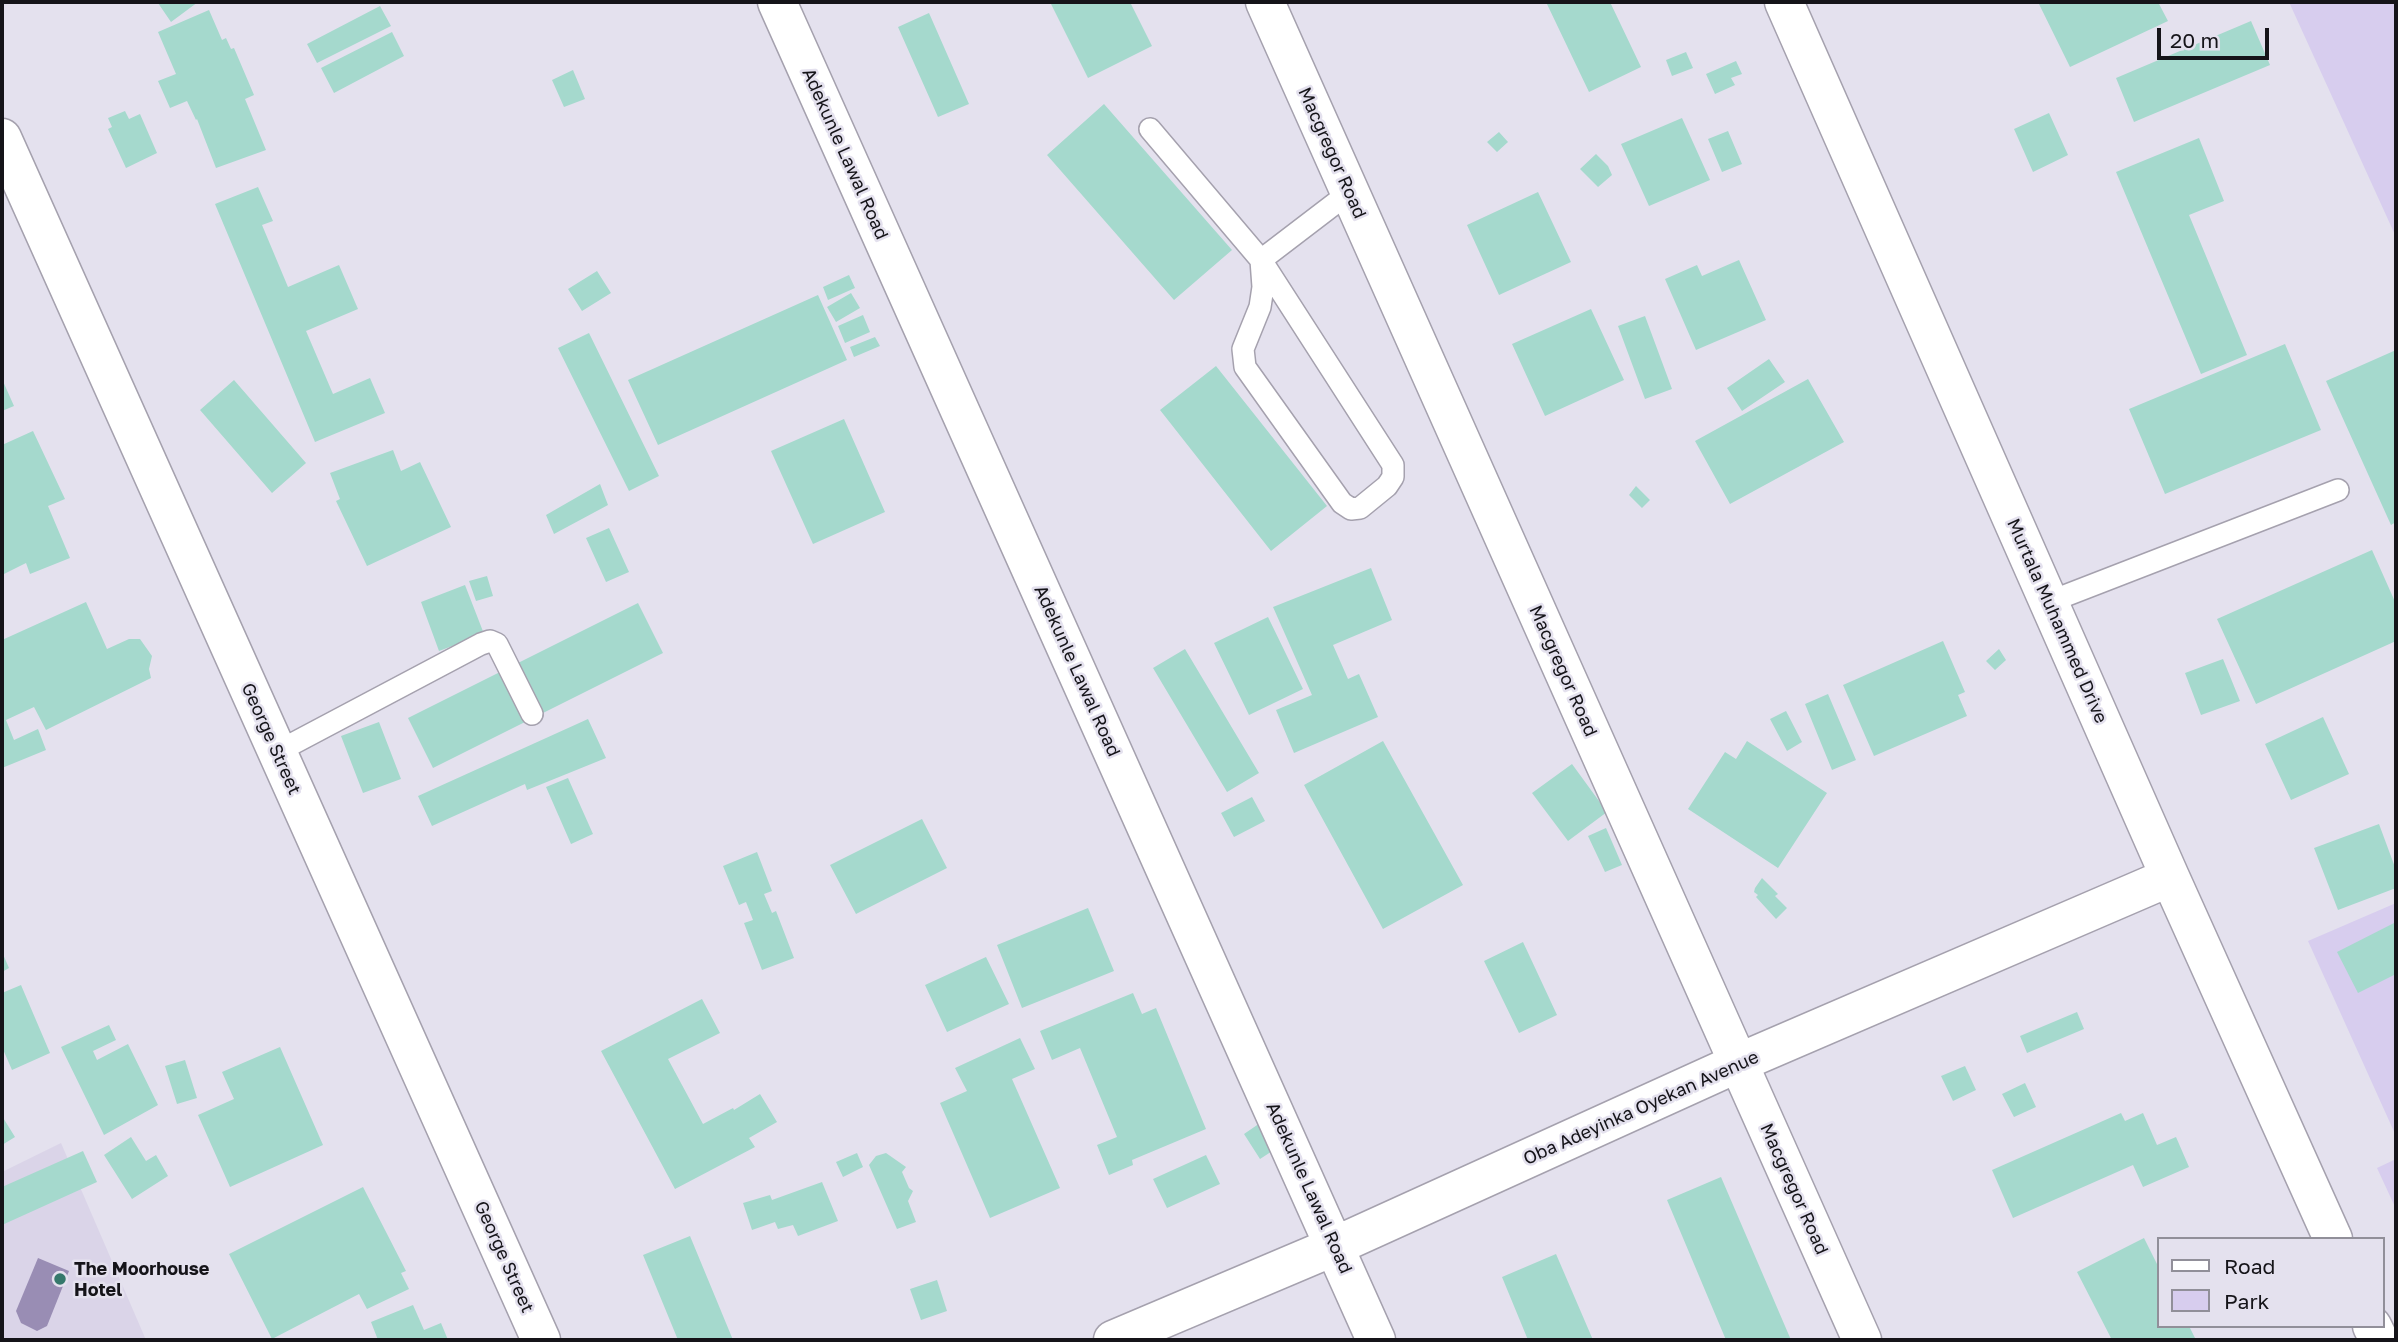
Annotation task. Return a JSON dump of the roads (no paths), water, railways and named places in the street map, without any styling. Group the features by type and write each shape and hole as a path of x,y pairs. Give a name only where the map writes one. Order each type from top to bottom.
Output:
{"main road":[{"name":"Adekunle Lawal Road","path":"777,2 1376,1340"},
{"name":"Macgregor Road","path":"1265,2 1862,1340"},
{"name":"Murtala Muhammed Drive","path":"1784,2 2170,877 2332,1237"},
{"name":"George Street","path":"2,138 541,1340"},
{"name":"Oba Adeyinka Oyekan Avenue","path":"1113,1340 1335,1246 1738,1063 2170,877"}],"lane":[{"path":"1150,129 1261,260 1393,465 1393,477 1387,486 1360,508 1351,509 1342,503 1245,367 1243,349 1260,307 1263,287 1261,260"},
{"path":"1261,260 1350,192"},
{"path":"2049,602 2338,490"},
{"path":"277,752 490,641 498,645 532,714"}],"place":[{"name":"The Moorhouse Hotel","path":"60,1279"}]}
